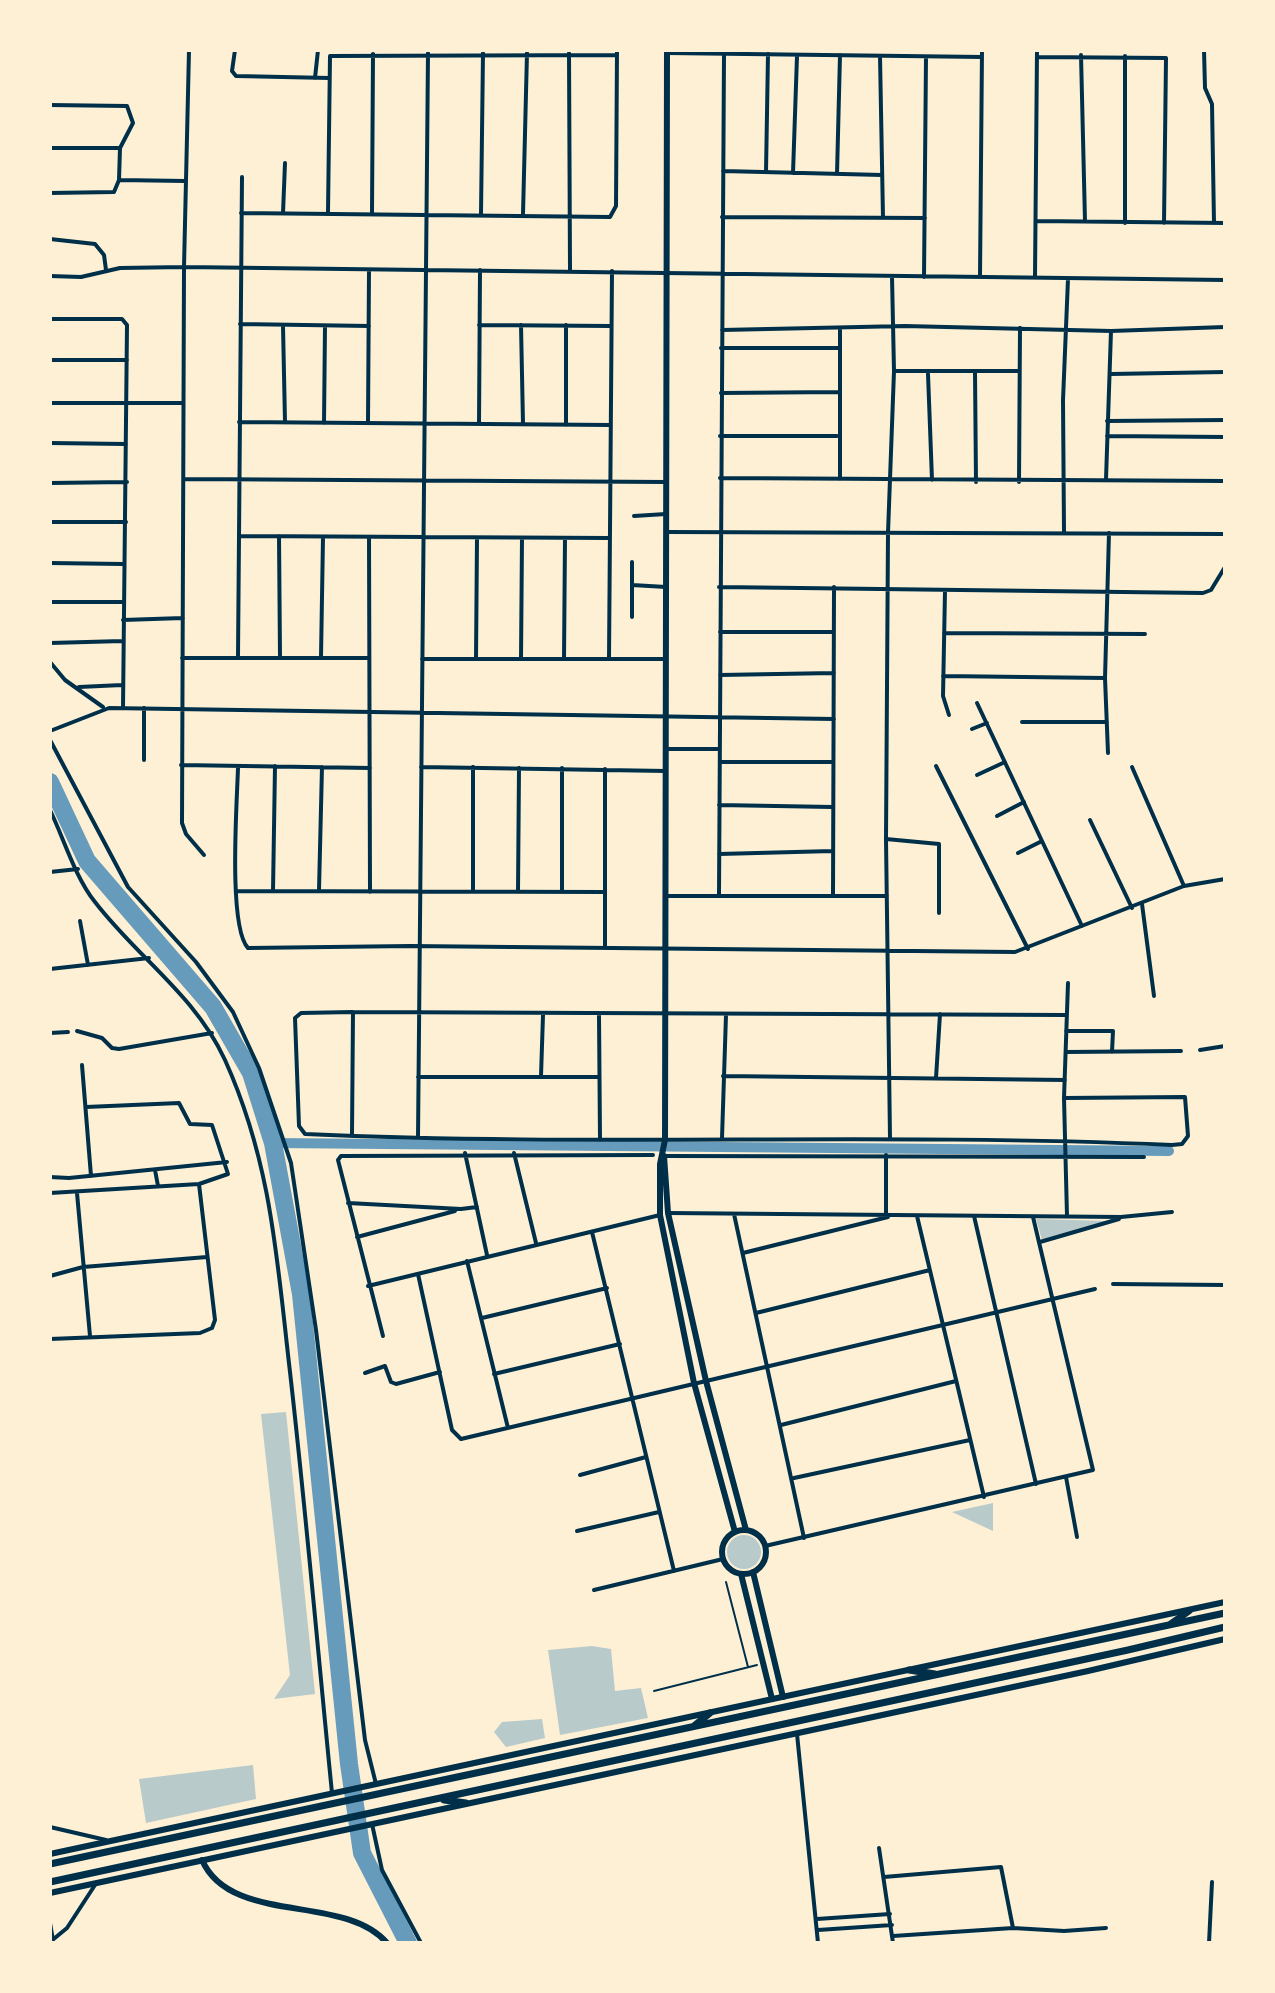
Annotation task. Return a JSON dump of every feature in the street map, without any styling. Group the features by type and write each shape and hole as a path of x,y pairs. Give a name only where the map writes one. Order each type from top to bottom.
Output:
{"highway":[{"path":"1164,1628 1189,1611"},
{"path":"50,1864 1225,1613"},
{"path":"50,1882 341,1825 371,1814 1225,1627"},
{"path":"909,1670 940,1675"},
{"path":"692,1727 710,1713"},
{"path":"437,1800 466,1803"}],"street":[{"path":"189,50 180,708 182,823 186,834 204,855"},
{"path":"235,50 232,71 236,76 329,78"},
{"path":"315,78 318,50"},
{"path":"980,276 982,50"},
{"path":"1035,277 1037,50"},
{"path":"1204,50 1205,88 1212,104 1214,223"},
{"path":"241,213 523,214 598,218 615,213 617,52 373,53 330,56 328,212"},
{"path":"735,1532 694,1383 664,1214 660,1164 665,1140 667,52 982,57"},
{"path":"372,212 373,53"},
{"path":"418,1138 428,53"},
{"path":"481,214 483,53"},
{"path":"523,214 527,53"},
{"path":"569,53 570,270"},
{"path":"719,895 724,54"},
{"path":"766,172 768,54"},
{"path":"793,173 797,55"},
{"path":"837,174 840,55"},
{"path":"1081,55 1085,222"},
{"path":"880,56 883,218"},
{"path":"1125,56 1125,223"},
{"path":"1037,57 1162,56 1168,62 1164,223"},
{"path":"924,277 926,57"},
{"path":"50,105 127,106 133,123 120,148 118,189 111,193 50,193"},
{"path":"50,148 120,148"},
{"path":"283,213 285,163"},
{"path":"723,171 882,175"},
{"path":"238,656 242,177"},
{"path":"119,180 186,181"},
{"path":"722,217 925,218"},
{"path":"1036,221 1225,223"},
{"path":"50,239 95,244 104,255 106,270"},
{"path":"50,276 81,277 106,270 184,267 1225,280"},
{"path":"368,423 369,270"},
{"path":"479,424 480,270"},
{"path":"609,659 612,271"},
{"path":"890,1138 886,839 887,587 895,327 892,277"},
{"path":"1064,533 1063,400 1068,279"},
{"path":"50,319 126,321 123,708"},
{"path":"240,324 369,326"},
{"path":"479,325 611,326"},
{"path":"521,325 523,424"},
{"path":"566,325 566,425"},
{"path":"283,326 285,422"},
{"path":"324,423 325,326"},
{"path":"722,330 895,327 1111,331 1225,327"},
{"path":"1019,482 1020,328"},
{"path":"840,329 837,436 840,479"},
{"path":"1106,479 1111,331"},
{"path":"721,348 839,348"},
{"path":"50,360 127,360"},
{"path":"894,371 1019,371"},
{"path":"975,372 976,482"},
{"path":"1111,374 1225,372"},
{"path":"928,373 932,480"},
{"path":"721,393 839,392"},
{"path":"50,403 183,403"},
{"path":"1107,421 1225,420"},
{"path":"239,422 610,425"},
{"path":"720,436 837,436"},
{"path":"1107,436 1225,437"},
{"path":"50,443 126,444"},
{"path":"720,478 976,482 1106,479 1225,481"},
{"path":"184,479 666,482"},
{"path":"50,483 127,482"},
{"path":"634,516 666,514"},
{"path":"50,522 126,522"},
{"path":"666,532 1225,534"},
{"path":"1108,753 1105,678 1109,533"},
{"path":"240,536 610,538"},
{"path":"279,536 280,657"},
{"path":"321,657 323,537"},
{"path":"369,537 370,892"},
{"path":"476,659 477,538"},
{"path":"521,659 522,538"},
{"path":"564,659 565,538"},
{"path":"632,562 632,617"},
{"path":"50,563 123,564"},
{"path":"719,587 1108,589 1203,593 1211,590 1225,567"},
{"path":"632,585 666,587"},
{"path":"833,895 834,587"},
{"path":"945,590 943,696 949,715"},
{"path":"50,602 124,602"},
{"path":"123,620 183,618"},
{"path":"719,632 834,632"},
{"path":"944,633 1145,634"},
{"path":"50,643 123,641"},
{"path":"182,658 367,658"},
{"path":"422,659 666,659"},
{"path":"50,662 105,708"},
{"path":"720,675 834,673"},
{"path":"943,676 1105,678"},
{"path":"77,687 123,685"},
{"path":"977,703 1082,926"},
{"path":"50,731 105,708 720,720 834,719"},
{"path":"144,708 144,760"},
{"path":"1022,722 1107,722"},
{"path":"972,729 987,723"},
{"path":"50,740 128,887 196,962 233,1012 259,1068 291,1163 315,1316 363,1725 374,1784"},
{"path":"666,749 719,749"},
{"path":"719,762 833,762"},
{"path":"977,775 1005,762"},
{"path":"181,765 370,768"},
{"path":"273,891 275,766"},
{"path":"936,766 1028,949"},
{"path":"319,890 322,767"},
{"path":"421,767 666,771"},
{"path":"473,767 473,891"},
{"path":"1132,767 1184,886"},
{"path":"238,768 236,891 240,933 248,948 1015,952 1184,886 1225,879"},
{"path":"518,892 519,768"},
{"path":"562,768 562,892"},
{"path":"605,769 605,948"},
{"path":"997,816 1024,802"},
{"path":"718,805 832,807"},
{"path":"50,810 92,898 197,1011 212,1033 249,1119 270,1198 332,1793"},
{"path":"1090,820 1132,908"},
{"path":"886,839 939,844 939,913"},
{"path":"1018,853 1042,841"},
{"path":"719,854 833,851"},
{"path":"50,872 78,869"},
{"path":"236,891 605,892"},
{"path":"666,896 887,896"},
{"path":"1142,904 1154,996"},
{"path":"80,921 88,965"},
{"path":"50,969 149,958"},
{"path":"1067,1217 1064,1098 1068,983"},
{"path":"352,1135 353,1012"},
{"path":"1064,1098 1186,1098 1188,1136 1179,1145 890,1138 418,1138 300,1131 296,1081 297,1014 1066,1015"},
{"path":"541,1076 543,1014"},
{"path":"599,1014 597,1077 600,1140"},
{"path":"936,1078 940,1014"},
{"path":"722,1138 726,1015"},
{"path":"77,1031 102,1038 115,1049 212,1033"},
{"path":"1066,1031 1113,1031 1112,1052"},
{"path":"50,1033 68,1032"},
{"path":"1200,1050 1225,1046"},
{"path":"1066,1052 1181,1051"},
{"path":"82,1065 91,1176"},
{"path":"723,1076 1065,1080"},
{"path":"418,1077 597,1077"},
{"path":"50,1193 199,1184 228,1174 227,1162 212,1125 190,1124 182,1104 86,1107"},
{"path":"465,1153 487,1255"},
{"path":"383,1336 348,1203 338,1160 341,1156 465,1153 653,1155"},
{"path":"514,1153 536,1243"},
{"path":"886,1155 886,1215"},
{"path":"664,1156 1144,1157"},
{"path":"50,1177 91,1176 227,1162"},
{"path":"155,1170 158,1186"},
{"path":"50,1339 208,1331 215,1320 199,1184"},
{"path":"77,1193 90,1336"},
{"path":"348,1203 461,1209"},
{"path":"357,1237 477,1207"},
{"path":"368,1286 664,1214 1121,1217 1172,1212"},
{"path":"664,1214 746,1530"},
{"path":"734,1214 794,1478 804,1538"},
{"path":"743,1253 895,1215"},
{"path":"917,1216 984,1497"},
{"path":"974,1216 999,1311 1036,1484"},
{"path":"765,1546 1093,1470 1033,1217"},
{"path":"1040,1242 1121,1217"},
{"path":"592,1232 674,1571"},
{"path":"50,1276 83,1267 207,1257"},
{"path":"467,1261 508,1428"},
{"path":"756,1313 930,1270"},
{"path":"418,1274 456,1438 1095,1289"},
{"path":"1113,1284 1225,1285"},
{"path":"482,1318 607,1288"},
{"path":"494,1374 620,1344"},
{"path":"365,1373 385,1366 391,1382 396,1384 440,1372"},
{"path":"781,1425 956,1381"},
{"path":"794,1478 970,1440"},
{"path":"580,1475 646,1457"},
{"path":"1066,1476 1077,1537"},
{"path":"577,1531 659,1512"},
{"path":"746,1530 758,1535 765,1546 763,1564 753,1572 741,1574 730,1569 723,1559 723,1546 735,1532 746,1530"},
{"path":"594,1590 723,1559"},
{"path":"753,1572 783,1697"},
{"path":"741,1574 772,1699"},
{"path":"50,1854 1225,1602"},
{"path":"50,1893 202,1860 341,1825 372,1824 1225,1639"},
{"path":"797,1732 818,1943"},
{"path":"372,1824 382,1870 421,1943"},
{"path":"50,1827 108,1841"},
{"path":"879,1848 893,1943"},
{"path":"202,1860 212,1879 237,1893 365,1925 387,1943"},
{"path":"884,1877 1001,1867 1013,1928"},
{"path":"1209,1943 1212,1882"},
{"path":"52,1942 67,1928 97,1883"},
{"path":"817,1919 890,1914"},
{"path":"50,1923 52,1942"},
{"path":"817,1931 892,1925"},
{"path":"893,1936 1013,1928 1064,1931 1106,1928"}],"lane":[{"path":"726,1582 748,1668"},
{"path":"654,1691 757,1665"}],"shaded area":[{"path":"1036,1219 1109,1221 1042,1240"},
{"path":"286,1412 315,1694 274,1699 290,1675 261,1414"},
{"path":"993,1503 993,1531 952,1512"},
{"path":"744,1535 756,1540 761,1552 756,1564 744,1569 732,1564 727,1552 732,1540"},
{"path":"592,1646 611,1649 615,1691 641,1688 648,1718 560,1735 548,1650"},
{"path":"542,1719 545,1738 506,1747 494,1732 502,1722"},
{"path":"253,1765 256,1799 146,1823 139,1779"}],"waterway":[{"path":"50,782 87,861 213,1007 251,1073 273,1143 301,1294 349,1764 362,1853 408,1943"},
{"path":"273,1143 1169,1151"}]}
